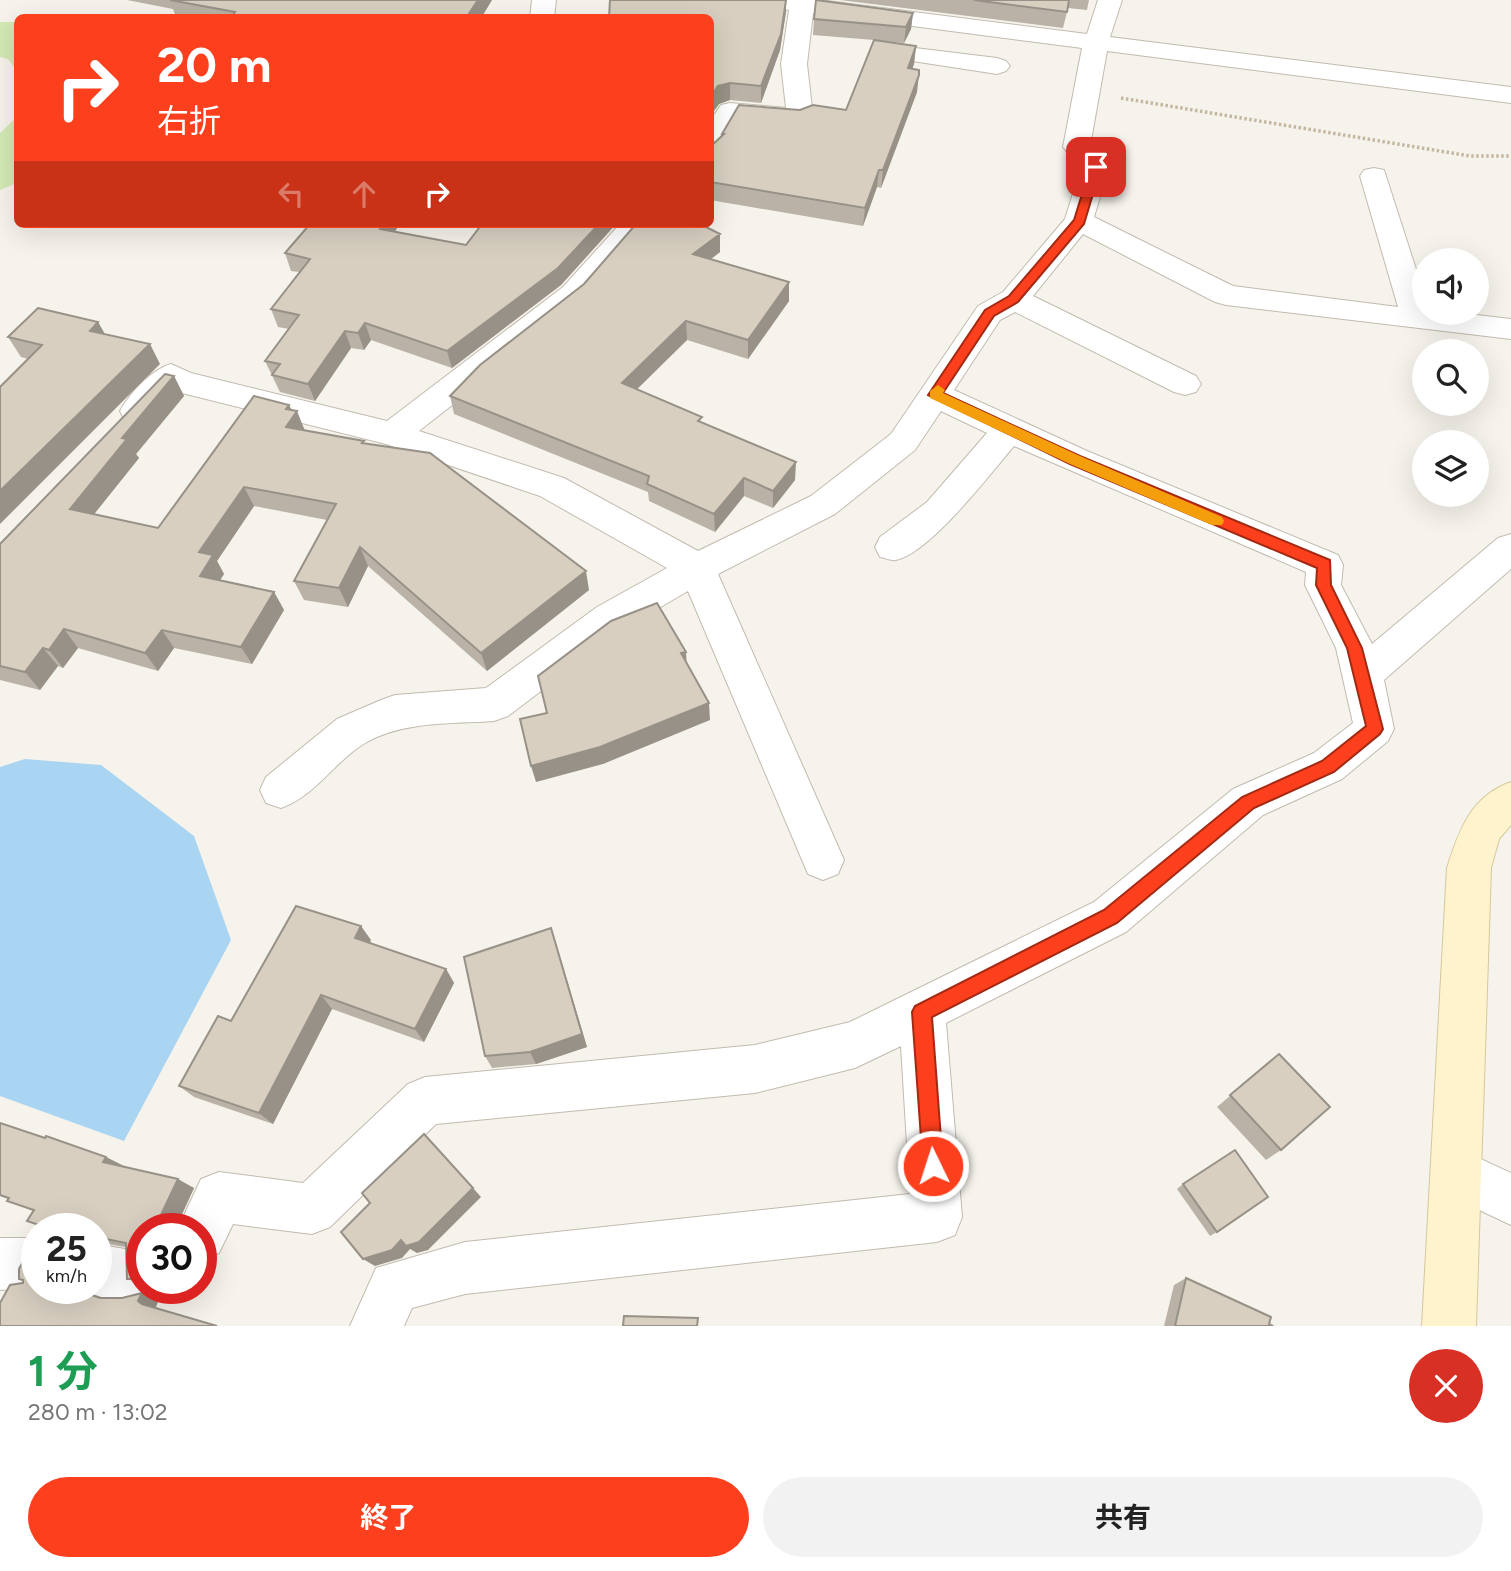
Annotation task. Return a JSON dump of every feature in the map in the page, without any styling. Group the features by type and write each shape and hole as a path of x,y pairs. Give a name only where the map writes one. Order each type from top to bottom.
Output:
{"street":[{"path":"763,0 803,5 842,5 925,20 1510,101"},
{"path":"281,790 351,731 395,712 494,704 610,618 697,568 823,505 903,442 989,313 1014,299 1079,221 1096,167 1076,147 1096,42 1110,0"},
{"path":"714,130 720,110 800,117 794,64 803,5"},
{"path":"925,20 903,53 997,66"},
{"path":"1374,176 1412,302"},
{"path":"1079,221 1226,295 1412,318"},
{"path":"392,434 575,294 633,228"},
{"path":"1014,299 1185,384"},
{"path":"1473,325 1511,329"},
{"path":"116,432 171,376 181,382 392,434 552,487 697,568 823,860"},
{"path":"211,1213 219,1197 312,1209 425,1101 755,1069 855,1044 1110,916 1248,802 1328,766 1374,729 1363,675 1354,648 1324,585 1325,565 1227,526 935,395"},
{"path":"893,547 939,511 1009,429"},
{"path":"1363,675 1511,548"},
{"path":"1449,1326 1469,869 1481,827 1511,800"},
{"path":"377,1326 395,1287 465,1268 937,1217 922,1012"},
{"path":"1457,1173 1511,1200"},
{"path":"0,1264 21,1264"}],"path":[{"path":"1086,93 1471,156 1511,156"}],"green space":[{"path":"0,22 14,22 14,67 8,59 0,57"},
{"path":"14,120 14,184 0,190 0,133"}],"water":[{"path":"25,759 101,765 194,836 231,940 124,1141 0,1096 0,767"}],"building":[{"path":"170,0 478,0 469,14 234,14 235,12"},
{"path":"610,0 786,0 781,34 761,86 730,83 718,86 714,92 714,14 609,14"},
{"path":"816,0 913,13 906,27 814,19"},
{"path":"974,0 1069,0 1067,12"},
{"path":"874,40 916,46 908,68 919,70 919,75 883,170 879,170 865,208 714,183 714,143 724,134 739,105 800,110 813,105 846,110"},
{"path":"307,228 381,228 466,245 479,228 595,228 558,268 447,351 365,323 358,333 345,331 308,384 272,375 280,364 265,361 299,315 271,309 310,259 285,253"},
{"path":"633,228 708,228 720,234 693,254 789,282 748,340 686,321 622,383 702,417 698,421 796,462 773,491 744,478 714,514 647,484 649,476 450,396 480,365 584,284"},
{"path":"38,308 98,322 90,331 150,344 0,491 0,387 42,345 8,337"},
{"path":"165,374 174,376 122,438 127,439 70,509 158,528 254,396 289,405 286,409 297,411 286,427 364,441 362,443 430,453 586,571 481,653 360,547 339,588 294,581 336,504 244,487 199,552 213,555 200,576 274,592 241,647 162,630 145,653 64,629 49,650 43,648 25,672 0,666 0,544"},
{"path":"657,603 686,652 681,653 709,703 600,747 531,766 520,719 547,713 538,676 611,621"},
{"path":"296,906 361,926 355,938 446,969 415,1029 321,995 259,1113 179,1086 218,1016 231,1021"},
{"path":"551,928 582,1034 530,1052 485,1056 464,957"},
{"path":"1279,1054 1330,1107 1281,1150 1230,1095"},
{"path":"0,1123 106,1157 103,1162 178,1179 162,1213 126,1213 126,1243 112,1240 112,1213 32,1213 34,1210 7,1201 9,1198 0,1195"},
{"path":"424,1134 473,1188 419,1242 406,1246 401,1240 392,1250 363,1259 341,1232 370,1203 362,1193"},
{"path":"1235,1150 1268,1197 1217,1232 1183,1184"},
{"path":"1186,1278 1271,1317 1269,1324 1273,1326 1175,1326"},
{"path":"21,1283 21,1304 112,1304 112,1298 126,1297 126,1304 142,1304 217,1326 0,1326 0,1303 10,1285"},
{"path":"624,1316 698,1318 697,1326 623,1326"}],"slow traffic":[{"path":"938,390 935,395 1075,460 1217,521"}],"route":[{"path":"933,1166 922,1012 1110,916 1248,802 1328,766 1374,729 1363,675 1354,648 1324,585 1325,565 1075,460 935,395 989,313 1014,299 1079,221 1096,167"}]}
